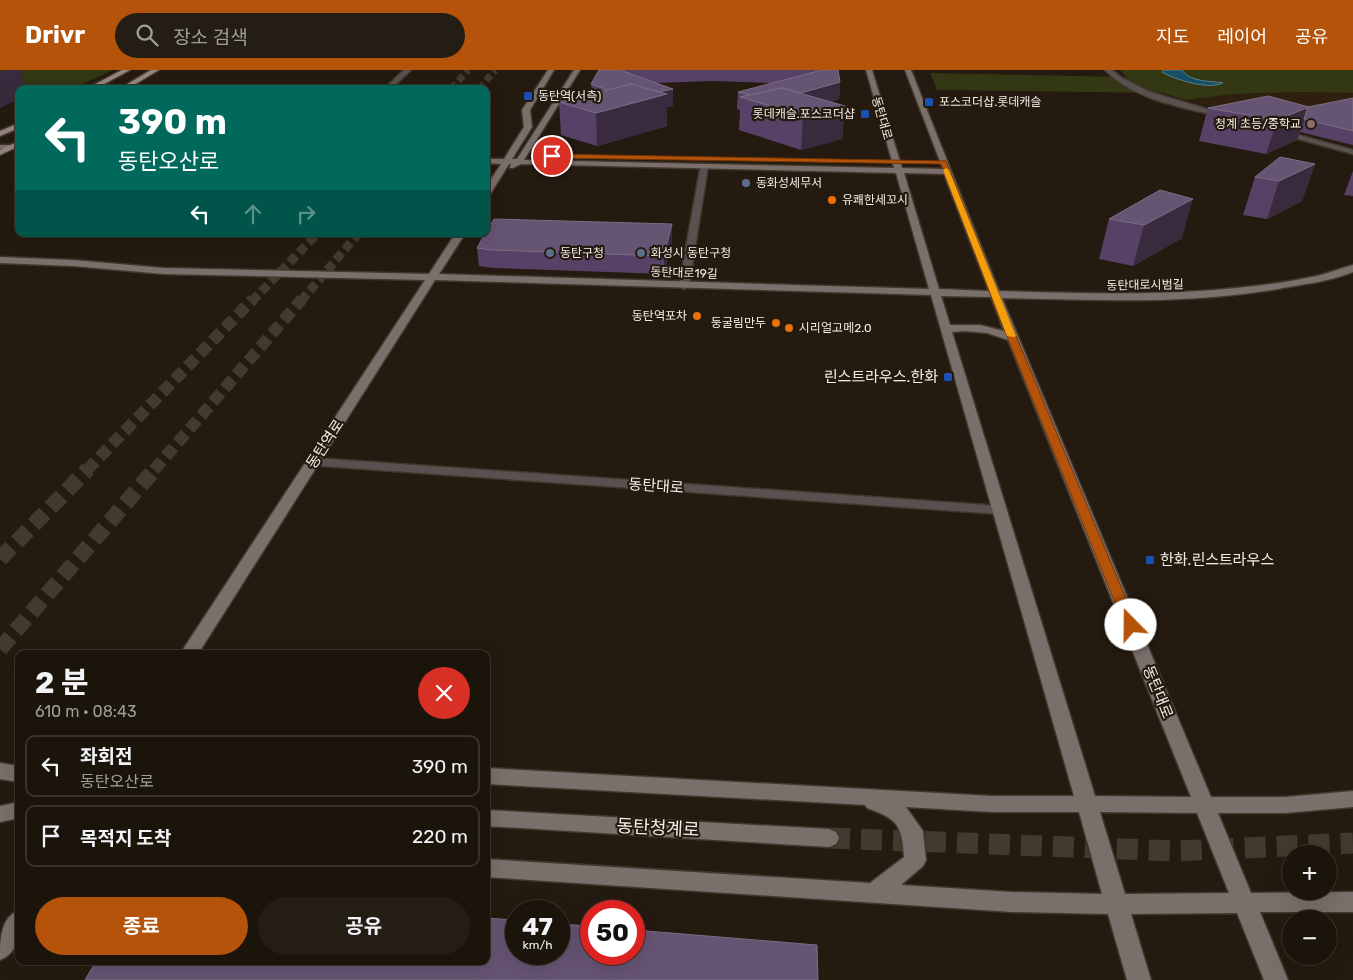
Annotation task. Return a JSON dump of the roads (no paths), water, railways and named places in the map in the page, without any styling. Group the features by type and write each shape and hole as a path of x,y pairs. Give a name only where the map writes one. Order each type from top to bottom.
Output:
{"main road":[{"path":"97,85 127,70"},
{"path":"129,85 156,70"},
{"path":"0,134 15,127"},
{"path":"0,153 15,147"}],"street":[{"path":"391,85 408,70"},
{"path":"490,188 528,127 526,110 551,70"},
{"path":"500,172 522,159 538,130 577,70"},
{"name":"동탄대로","path":"868,70 1139,980"},
{"name":"동탄대로","path":"908,70 942,166 1276,980"},
{"path":"1108,70 1124,82 1150,93 1232,118"},
{"path":"1269,128 1353,152"},
{"path":"0,147 15,146"},
{"path":"490,155 522,159 831,170 897,166 942,166"},
{"path":"490,160 509,158"},
{"path":"522,159 832,161 897,166 915,162"},
{"path":"831,170 839,166 836,162 832,161"},
{"path":"684,286 704,166"},
{"name":"동탄역로","path":"192,650 458,237"},
{"path":"0,260 73,263 164,271 432,278"},
{"path":"0,266 234,279 397,282 432,278"},
{"name":"동탄대로시범길","path":"935,293 1179,298 1271,288 1311,280 1353,268"},
{"name":"동탄대로19길","path":"432,278 935,293"},
{"path":"946,329 973,326 992,330 1012,338"},
{"name":"동탄대로","path":"313,462 1000,510"},
{"path":"0,771 15,773"},
{"path":"490,776 992,804 1088,806 1285,805 1353,800"},
{"path":"856,796 896,810 913,830 915,860 874,893"},
{"path":"0,814 15,811"},
{"name":"동탄청계로","path":"490,818 829,838"},
{"path":"490,868 1012,902 1117,904 1345,902"},
{"path":"0,950 15,926"}],"water":[{"path":"1164,70 1182,70 1185,74 1195,79 1223,83 1201,85 1168,75 1162,72"}],"tunnel":[{"path":"455,85 468,70"},
{"path":"482,85 495,70"},
{"path":"252,301 314,237"},
{"path":"301,301 355,237"},
{"path":"87,470 253,299"},
{"path":"154,470 302,299"},
{"path":"0,559 88,469"},
{"path":"0,649 155,469"},
{"path":"829,838 1177,851 1353,843"}],"place":[{"name":"동탄역(서측)","path":"528,96"},
{"name":"포스코더샵.롯데캐슬","path":"929,102"},
{"name":"롯데캐슬.포스코더샵","path":"865,114"},
{"name":"청계 초등/중학교","path":"1311,124"},
{"name":"동화성세무서","path":"746,183"},
{"name":"유쾌한세꼬시","path":"832,200"},
{"name":"동탄구청","path":"550,253"},
{"name":"화성시 동탄구청","path":"641,253"},
{"name":"동탄역포차","path":"697,316"},
{"name":"둥굴림만두","path":"776,323"},
{"name":"시리얼고메2.0","path":"789,328"},
{"name":"린스트라우스.한화","path":"948,377"},
{"name":"한화.린스트라우스","path":"1150,560"}]}
